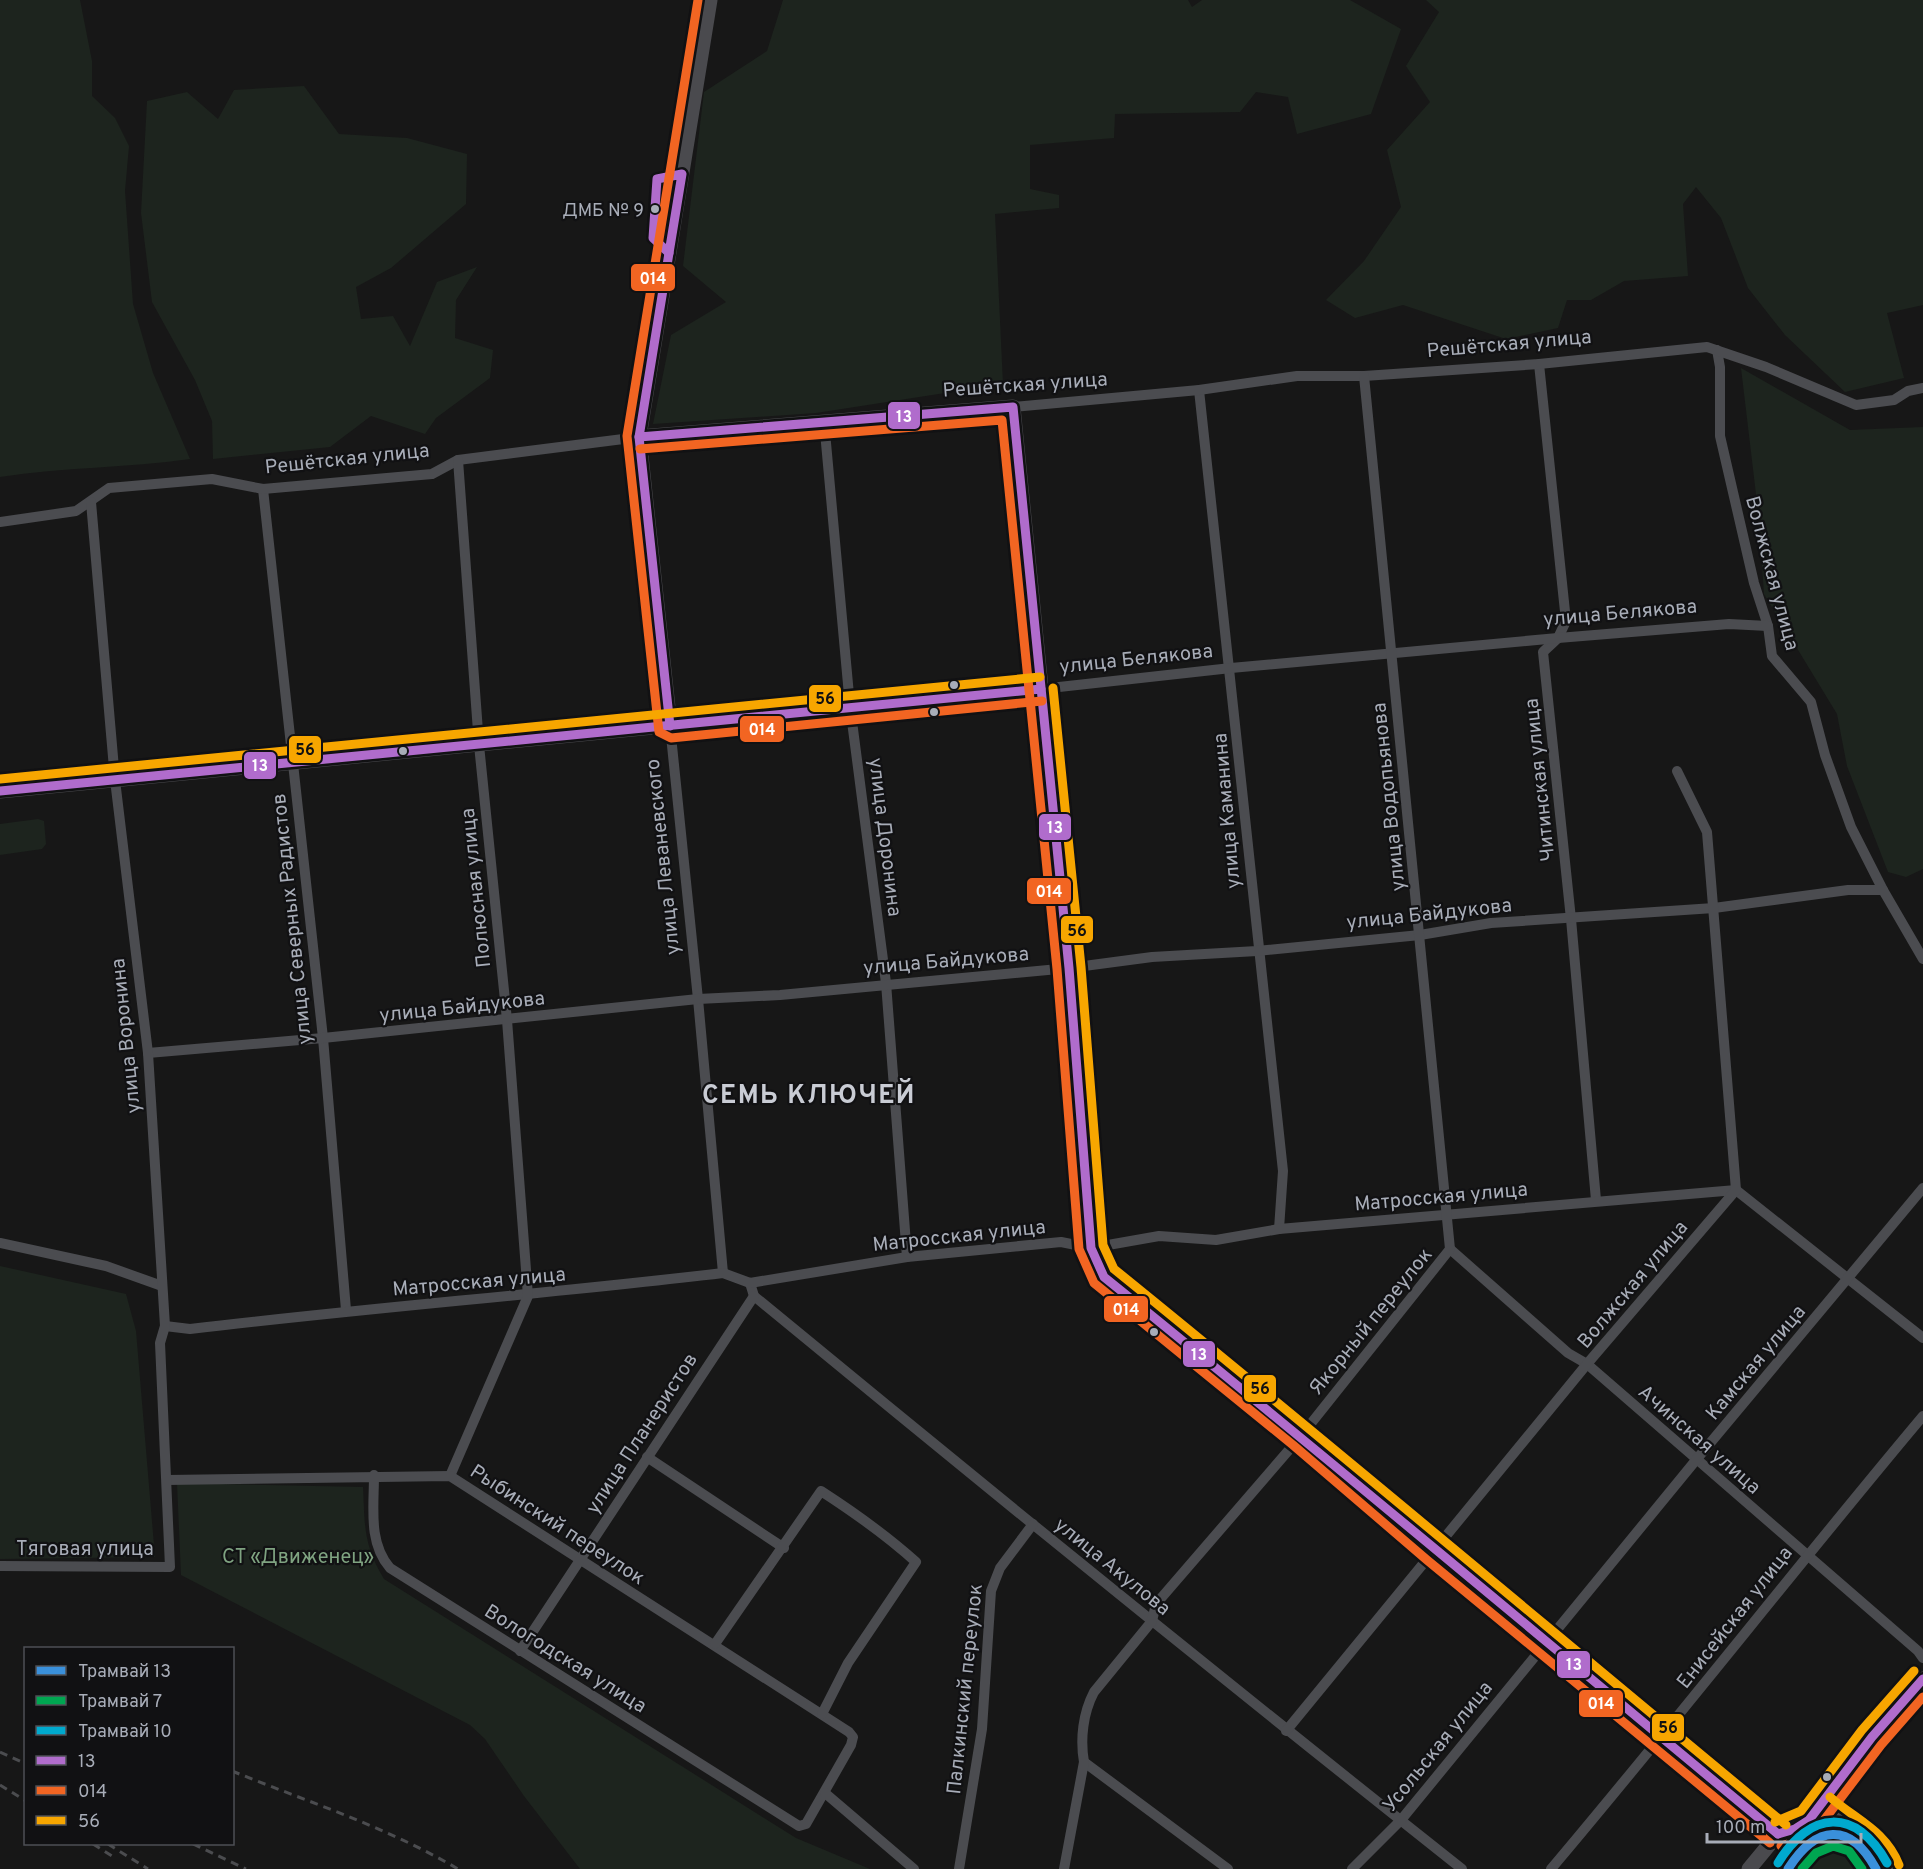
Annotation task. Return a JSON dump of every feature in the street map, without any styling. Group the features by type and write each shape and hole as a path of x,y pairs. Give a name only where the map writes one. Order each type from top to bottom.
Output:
{"street":[{"name":"улица Леваневского","path":"710,0 639,437 698,999 723,1273"},
{"name":"Решётская улица","path":"0,522 76,511 109,488 212,479 263,489 432,474 458,460 639,437 1199,390 1297,376 1364,376 1539,364 1707,347 1856,405 1894,400 1908,391 1923,388"},
{"name":"Волжская улица","path":"1717,350 1720,367 1720,436 1754,583 1768,626 1772,656 1811,702 1825,755 1851,827 1883,890"},
{"name":"Читинская улица","path":"1539,364 1566,621 1558,638 1544,652 1596,1200"},
{"name":"улица Водопьянова","path":"1364,376 1445,1214"},
{"name":"улица Каманина","path":"1199,390 1231,668 1257,951 1283,1171 1279,1229"},
{"path":"1013,407 1069,968 1091,1248 1104,1277 1301,1436 1435,1551 1778,1834"},
{"name":"улица Доронина","path":"825,421 850,706 886,983 907,1257"},
{"name":"Полюсная улица","path":"450,1476 528,1296 507,1020 478,745 458,460"},
{"name":"улица Северных Радистов","path":"263,489 323,1038 346,1310"},
{"name":"улица Воронина","path":"91,502 115,780 148,1053 165,1326 160,1343 170,1567"},
{"name":"улица Белякова","path":"0,791 1041,689 1231,668 1729,624 1768,626"},
{"path":"1677,771 1707,832 1736,1190 1923,1338"},
{"name":"улица Байдукова","path":"148,1053 507,1020 698,999 780,995 886,983 1069,968 1152,957 1257,951 1419,935 1491,923 1714,908 1848,890 1883,890"},
{"path":"1883,890 1923,959"},
{"name":"Камская улица","path":"1546,1642 1923,1188"},
{"name":"Волжская улица","path":"1286,1731 1587,1364 1736,1190"},
{"name":"Матросская улица","path":"165,1326 190,1329 346,1310 528,1296 723,1273 750,1283 907,1257 1061,1242 1091,1248 1159,1236 1216,1240 1279,1229 1596,1200 1736,1190"},
{"name":"Якорный переулок","path":"1064,1869 1084,1762 1082,1750 1087,1704 1112,1666 1152,1621 1156,1604 1301,1436 1450,1249 1445,1214"},
{"path":"0,1243 106,1266 162,1286"},
{"name":"Ачинская улица","path":"1450,1249 1568,1353 1587,1364 1807,1554 1918,1651 1923,1658"},
{"path":"750,1283 754,1296"},
{"name":"улица Планеристов","path":"520,1651 754,1296"},
{"name":"улица Акулова","path":"754,1296 1286,1731 1462,1869"},
{"name":"Енисейская улица","path":"1551,1869 1662,1737 1807,1554 1923,1416"},
{"path":"647,1457 784,1548"},
{"name":"Рыбинский переулок","path":"167,1480 374,1475 450,1476 579,1560 715,1644 853,1737 825,1793"},
{"name":"Вологодская улица","path":"374,1475 374,1535 379,1556 390,1568 799,1826 806,1824 825,1793"},
{"path":"715,1644 784,1548 821,1491 879,1530 916,1562 848,1663 822,1714"},
{"name":"Палкинский переулок","path":"959,1869 982,1729 994,1579 1033,1524"},
{"name":"Тяговая улица","path":"0,1566 170,1567"},
{"name":"Усольская улица","path":"1352,1869 1401,1820 1546,1642"},
{"path":"1749,1869 1778,1834 1795,1829 1809,1820 1822,1806 1872,1737 1923,1679"},
{"path":"1084,1762 1228,1869"},
{"path":"825,1793 914,1869"},
{"path":"1822,1806 1875,1844 1885,1857 1888,1869"}],"green space":[{"path":"0,0 80,0 92,61 92,96 115,118 129,146 125,191 133,304 153,373 190,459 0,477"},
{"path":"783,0 1188,0 1192,7 1202,0 1350,0 1401,29 1371,114 1297,134 1288,97 1256,92 1240,112 1115,114 1114,138 1030,145 1030,189 1059,195 1059,208 995,214 1003,384 816,413 653,424 671,335 726,302 683,266 704,92 767,51"},
{"path":"1426,0 1923,0 1923,305 1887,313 1904,378 1845,392 1785,335 1748,288 1721,218 1696,187 1683,204 1688,276 1624,281 1591,300 1567,300 1558,328 1506,339 1403,305 1355,318 1326,300 1364,261 1401,207 1387,150 1430,102 1406,66 1439,12"},
{"path":"304,86 339,134 407,138 467,154 466,204 391,268 356,287 361,319 393,316 410,346 437,282 477,267 456,300 455,338 493,350 490,378 436,418 425,434 371,416 330,447 213,459 212,421 195,380 152,302 141,213 147,101 187,92 218,119 234,90"},
{"path":"1741,368 1850,430 1923,427 1923,869 1906,877 1888,872 1847,766 1837,714 1764,594 1758,511"},
{"path":"38,819 44,821 46,844 42,849 0,855 0,824"},
{"path":"0,1266 126,1294 136,1331 155,1557 0,1559"},
{"name":"СТ «Движенец»","path":"177,1483 363,1487 366,1535 372,1555 384,1579 796,1838 870,1869 580,1869 524,1796 485,1739 470,1725 181,1575"},
{"path":"1830,1839 1850,1844 1863,1857 1869,1869 1794,1869 1807,1853"}],"tram line":[{"name":"10","path":"1778,1863 1791,1845 1804,1833 1818,1825 1833,1822 1847,1824 1861,1832 1875,1845 1887,1863"},
{"name":"13","path":"1788,1869 1810,1844 1821,1837 1833,1834 1844,1836 1855,1843 1866,1853 1876,1869"},
{"name":"7","path":"1802,1869 1816,1853 1833,1846 1849,1851 1862,1869"},
{"path":"1791,1869 1792,1860"}],"railway":[{"path":"0,1752 24,1763"},
{"path":"234,1772 403,1840 458,1869"},
{"path":"0,1785 24,1800"},
{"path":"95,1845 112,1856"},
{"path":"110,1845 148,1869"},
{"path":"195,1845 246,1869"}],"transit line":[{"name":"014","path":"698,0 627,436 659,732 671,738 1042,701"},
{"name":"13","path":"682,174 669,253 653,238 657,179 682,174"},
{"name":"13","path":"669,253 639,437 670,726"},
{"name":"13","path":"639,437 1013,407 1069,968 1091,1248 1104,1277 1778,1834"},
{"name":"014","path":"640,449 1002,420 1057,969 1079,1249 1094,1283 1293,1445 1427,1560 1770,1843"},
{"name":"56","path":"0,779 1040,677"},
{"name":"56","path":"1053,688 1081,967 1103,1245 1114,1269 1786,1825"},
{"name":"13","path":"0,791 1041,689"},
{"name":"56","path":"1775,1822 1801,1811 1862,1730 1914,1671"},
{"name":"13","path":"1778,1834 1795,1829 1809,1820 1872,1737 1923,1679"},
{"name":"014","path":"1781,1846 1801,1840 1818,1828 1881,1745 1923,1697"},
{"name":"56","path":"1830,1797 1878,1835 1886,1843 1899,1865"}],"place":[{"name":"ДМБ № 9","path":"655,209"}],"district":[{"name":"СЕМЬ КЛЮЧЕЙ","path":"809,1094"}]}
